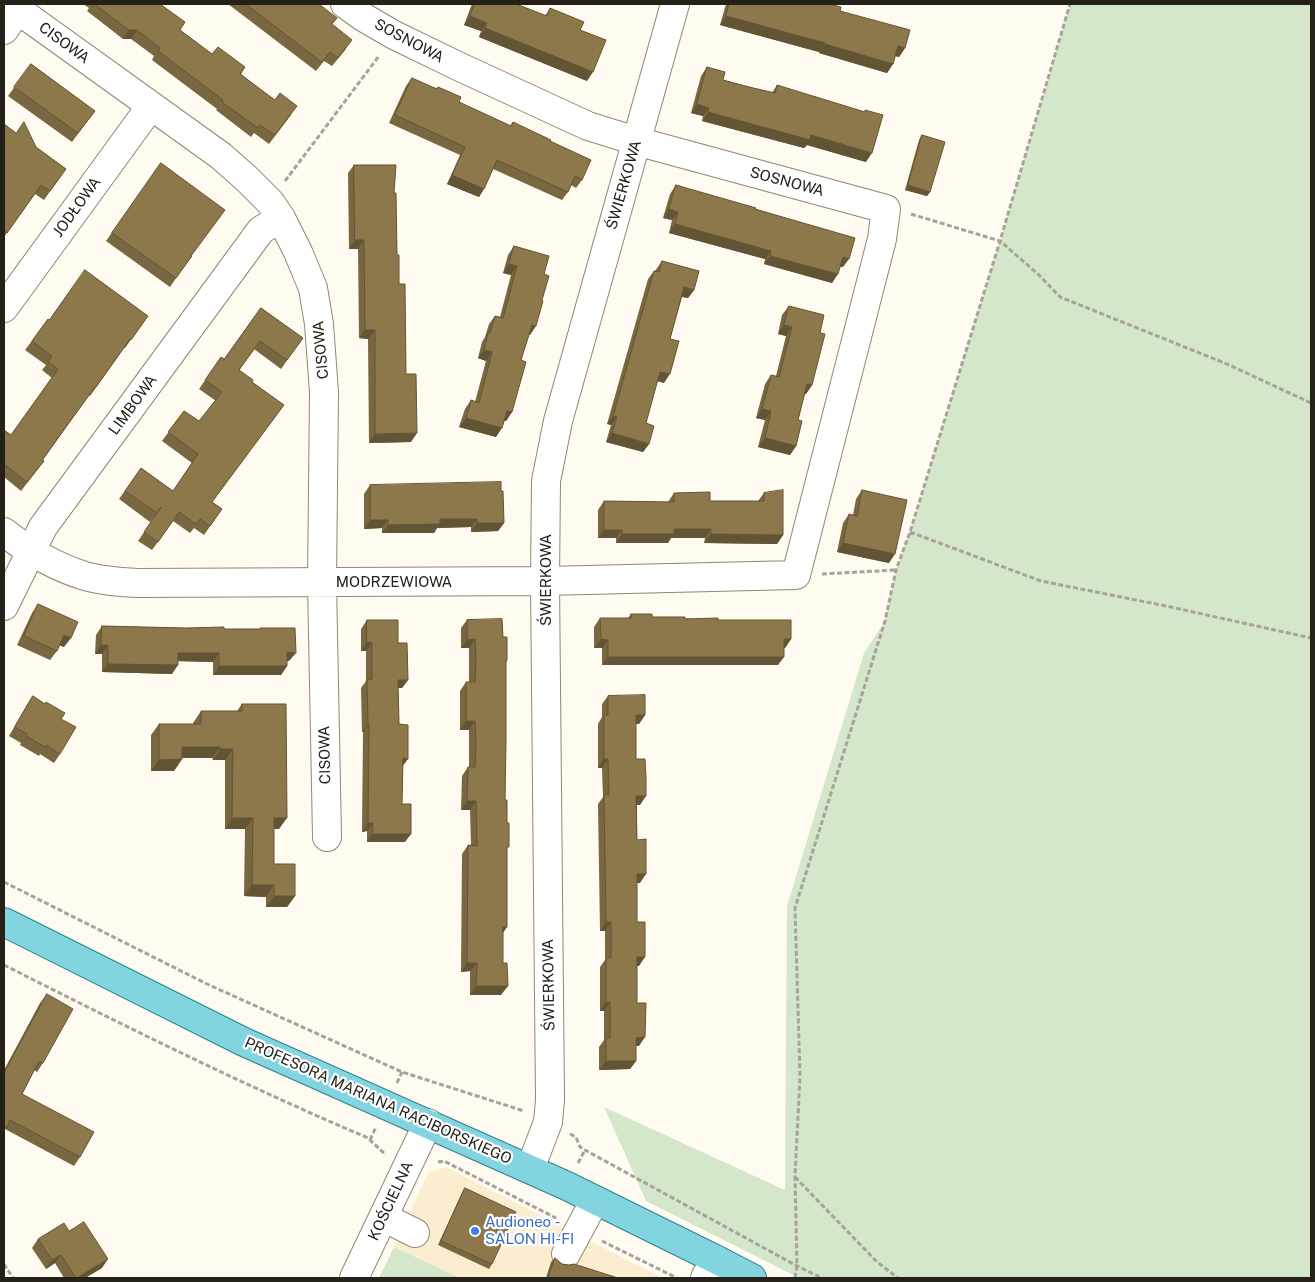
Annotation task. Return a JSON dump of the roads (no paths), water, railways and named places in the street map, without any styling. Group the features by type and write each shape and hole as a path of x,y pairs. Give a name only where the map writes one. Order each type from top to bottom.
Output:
{"main road":[{"name":"PROFESORA MARIANA RACIBORSKIEGO","path":"4,922 244,1042 428,1123 595,1200 710,1268 752,1278"}],"street":[{"name":"SOSNOWA","path":"345,4 394,35 588,126 636,141 886,209 882,239 796,575"},
{"name":"ŚWIERKOWA","path":"530,1169 548,1122 550,1100 545,581 546,481 558,421 675,4"},
{"name":"CISOWA","path":"10,14 151,106 220,156 247,179 275,210 298,252 313,288 319,324 324,392 322,582 327,838"},
{"name":"JODŁOWA","path":"4,308 151,106"},
{"name":"LIMBOWA","path":"4,606 43,527 275,210"},
{"name":"MODRZEWIOWA","path":"4,532 53,564 86,576 116,582 545,581 796,575"},
{"name":"KOŚCIELNA","path":"354,1278 428,1123"},
{"path":"566,1254 595,1200"},
{"path":"382,1218 415,1233"}],"place":[{"name":"Audioneo - SALON HI-FI","path":"475,1231"}]}
